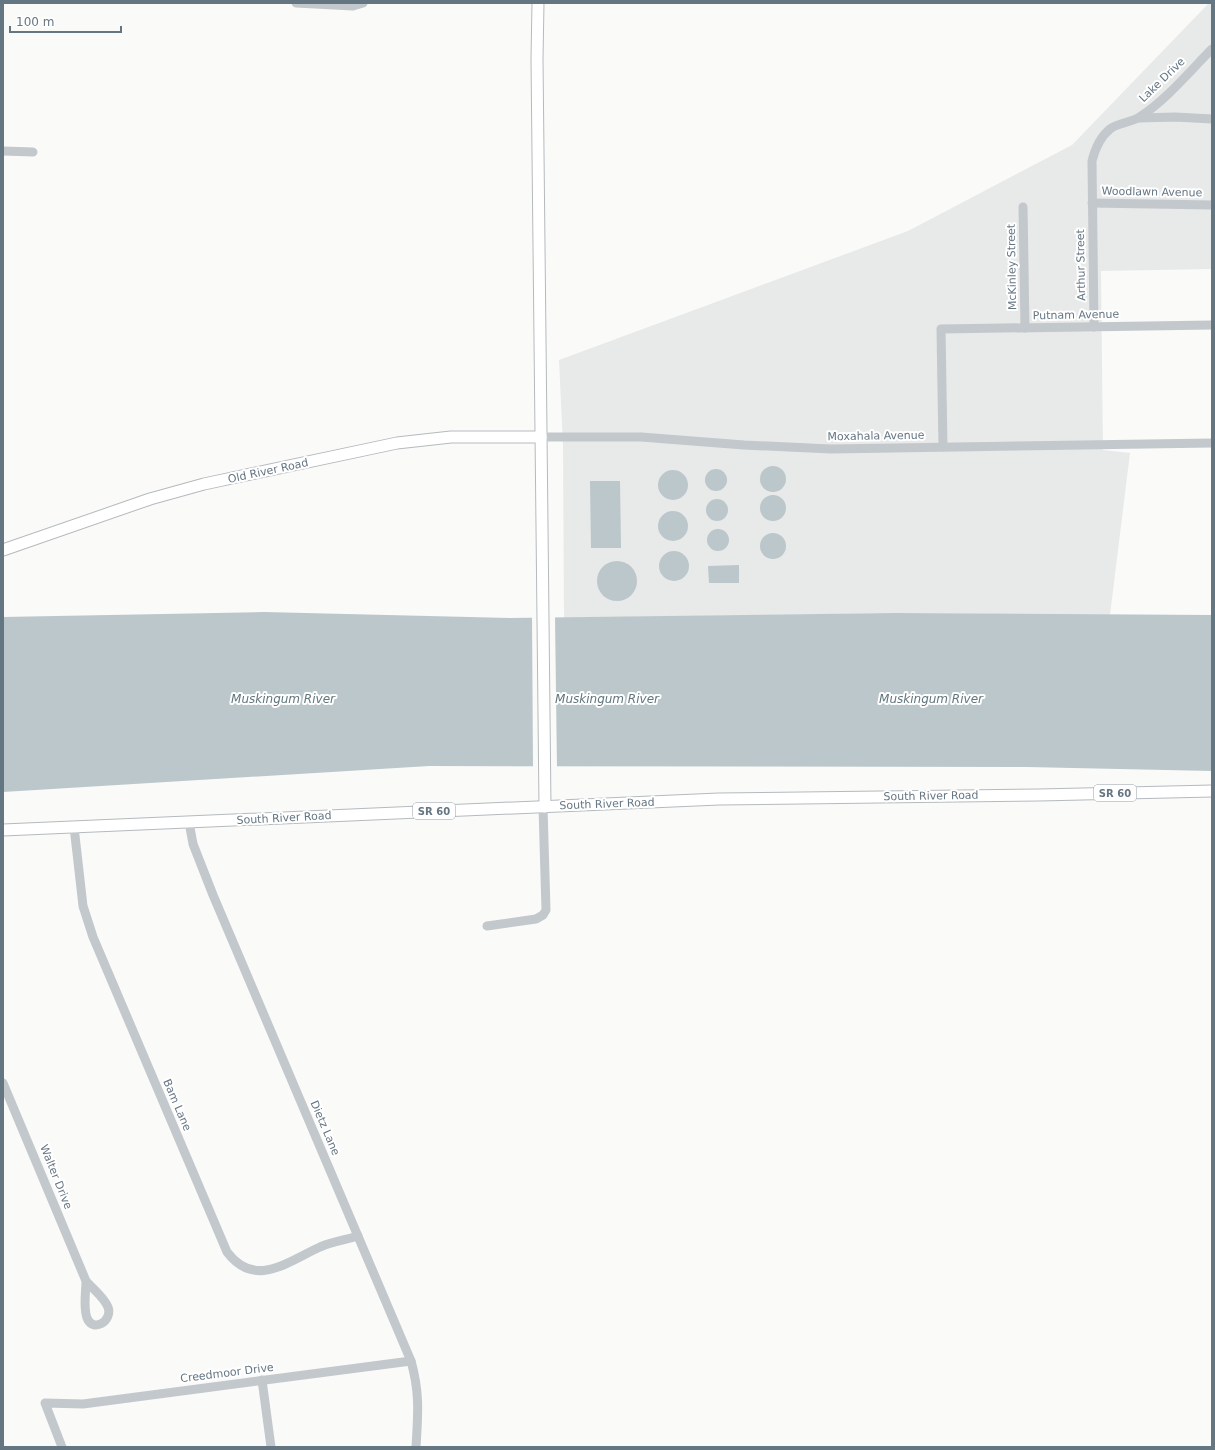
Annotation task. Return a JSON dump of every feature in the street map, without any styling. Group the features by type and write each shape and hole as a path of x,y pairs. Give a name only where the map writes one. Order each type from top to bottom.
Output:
{"main road":[{"path":"538,3 537,66 544,807"},
{"name":"Old River Road","path":"3,550 150,499 204,484 398,443 451,437 541,437"},
{"name":"South River Road","path":"3,830 719,799 1212,791"}],"street":[{"path":"297,3 353,6 362,3"},
{"name":"Lake Drive","path":"1092,203 1092,161 1095,150 1102,138 1110,129 1139,118 1162,99 1212,49"},
{"path":"1139,118 1175,117 1212,119"},
{"path":"3,151 33,152"},
{"name":"Woodlawn Avenue","path":"1092,203 1212,205"},
{"name":"Arthur Street","path":"1092,203 1094,327"},
{"name":"McKinley Street","path":"1023,207 1025,328"},
{"name":"Putnam Avenue","path":"943,447 941,329 1212,325"},
{"name":"Moxahala Avenue","path":"541,437 641,437 744,445 831,449 1212,443"},
{"path":"487,926 536,919 546,910 544,807"},
{"name":"Dietz Lane","path":"189,822 193,844 411,1360 418,1392 416,1447"},
{"name":"Bam Lane","path":"74,827 82,901 93,937 226,1252 240,1266 246,1269 258,1271 275,1267 329,1244 358,1236"},
{"name":"Walter Drive","path":"3,1083 86,1281"},
{"name":"Creedmoor Drive","path":"62,1447 45,1403 72,1405 82,1404 411,1360"},
{"path":"262,1380 271,1447"}],"shaded area":[{"path":"1209,3 1212,3 1212,269 1101,271 1103,450 1130,453 1110,615 895,613 564,618 563,446 559,360 908,231 1072,145"}],"water":[{"path":"773,466 782,470 786,479 782,488 773,492 764,488 760,479 764,470"},
{"path":"716,469 724,472 727,480 724,488 716,491 708,488 705,480 708,472"},
{"path":"673,470 679,471 687,479 687,491 679,499 673,500 667,499 659,491 658,485 659,479 667,471"},
{"path":"590,481 620,481 621,548 591,548"},
{"path":"773,495 782,499 786,508 782,517 773,521 764,517 760,508 764,499"},
{"path":"717,499 725,502 728,510 725,518 717,521 709,518 706,510 709,502"},
{"path":"673,511 679,512 687,520 687,532 679,540 673,541 667,540 659,532 658,526 659,520 667,512"},
{"path":"718,529 726,532 729,540 726,548 718,551 710,548 707,540 710,532"},
{"path":"773,533 782,537 786,546 782,555 773,559 764,555 760,546 764,537"},
{"path":"674,551 680,552 688,560 688,572 680,580 674,581 668,580 660,572 659,566 660,560 668,552"},
{"path":"613,561 621,561 628,564 634,570 637,581 634,592 628,598 621,601 613,601 606,598 600,592 597,585 597,577 600,570 606,564"},
{"path":"739,565 739,583 709,583 708,566"},
{"name":"Muskingum River","path":"264,612 510,618 895,613 1212,615 1212,771 1027,767 429,766 3,792 3,617"}],"pier":[{"path":"532,616 555,616 557,768 533,768"}]}
